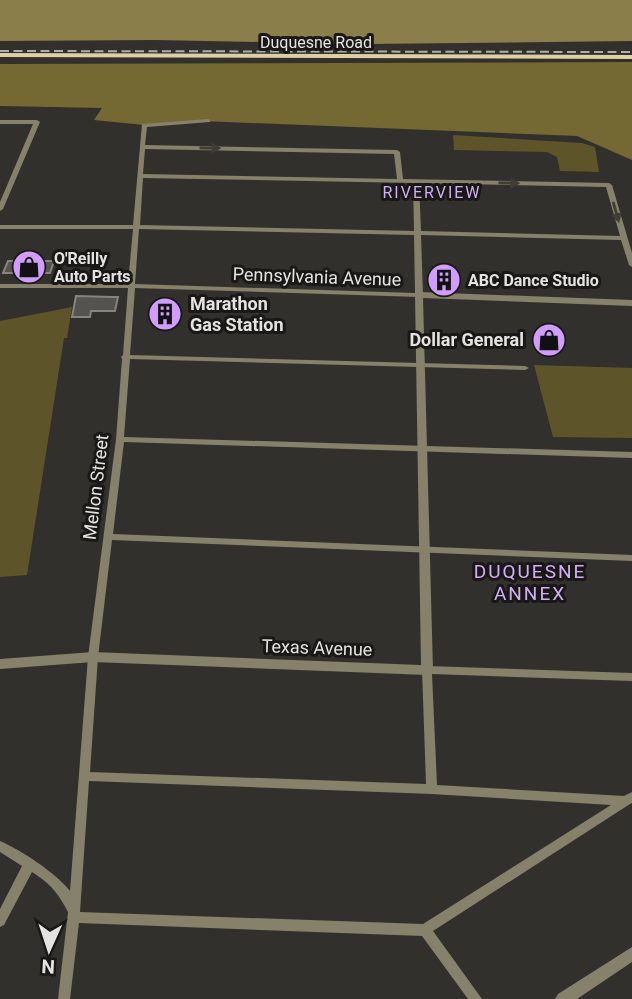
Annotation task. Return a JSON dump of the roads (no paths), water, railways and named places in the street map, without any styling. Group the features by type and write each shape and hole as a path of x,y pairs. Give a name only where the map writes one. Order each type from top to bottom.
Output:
{"main road":[{"name":"Duquesne Road","path":"0,55 632,57"}],"street":[{"path":"208,121 144,125 142,147 397,152 400,180"},
{"path":"0,122 37,122 0,209"},
{"name":"Mellon Street","path":"64,999 86,776 93,657 121,439 142,147"},
{"path":"142,176 608,185 632,265"},
{"path":"416,181 432,789"},
{"path":"0,227 138,227 624,239"},
{"name":"Pennsylvania Avenue","path":"0,286 131,286 632,303"},
{"path":"125,357 525,368"},
{"path":"121,439 632,455"},
{"path":"108,537 632,558"},
{"name":"Texas Avenue","path":"0,664 93,657 632,677"},
{"path":"86,776 629,799"},
{"path":"0,846 60,887 70,898 74,917 425,930 629,799"},
{"path":"0,921 29,865"},
{"path":"425,930 476,999"},
{"path":"562,999 632,954"}],"railway":[{"path":"0,51 632,52"}],"place":[{"name":"O'Reilly Auto Parts","path":"29,267"},
{"name":"ABC Dance Studio","path":"444,280"},
{"name":"Marathon Gas Station","path":"165,314"},
{"name":"Dollar General","path":"549,340"}],"district":[{"name":"RIVERVIEW","path":"432,192"},
{"name":"DUQUESNE ANNEX","path":"530,582"}]}
